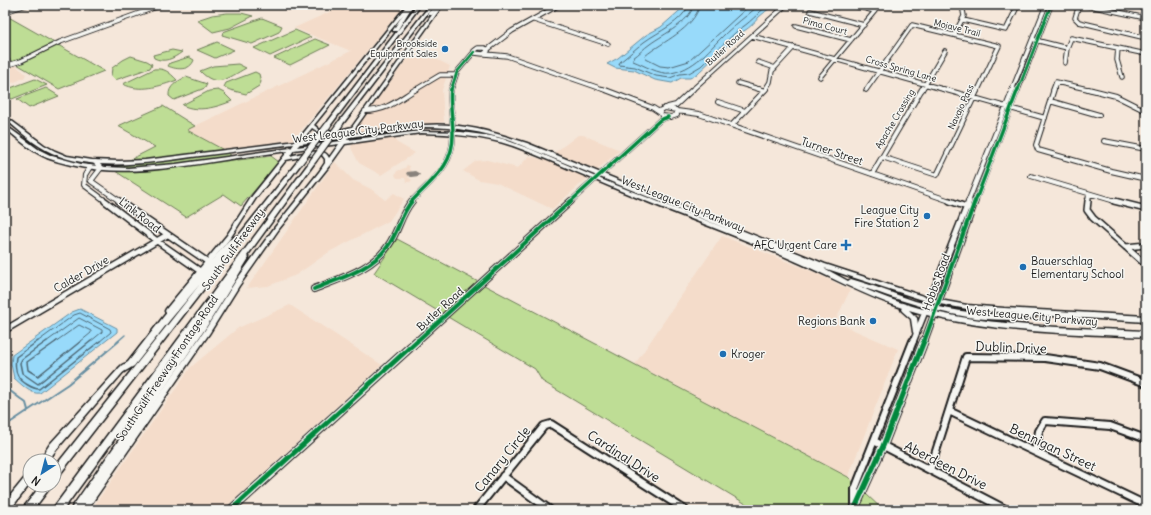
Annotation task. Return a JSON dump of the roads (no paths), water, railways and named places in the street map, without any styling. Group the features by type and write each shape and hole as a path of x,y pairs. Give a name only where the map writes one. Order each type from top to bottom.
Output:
{"highway":[{"path":"373,66 375,58 392,36 409,5"},
{"name":"South Gulf Freeway","path":"62,465 299,163 419,5"},
{"name":"South Gulf Freeway","path":"56,510 313,160 432,5"},
{"path":"369,88 384,73 439,5"},
{"path":"122,370 131,364 167,318 231,242 246,231"},
{"path":"75,510 202,327 242,265 250,246"},
{"path":"27,510 41,493"}],"main road":[{"path":"49,453 122,370 229,236 254,197 409,5"},
{"name":"South Gulf Freeway Frontage Road","path":"82,510 148,418 272,234 328,164 439,5"},
{"name":"West League City Parkway","path":"5,117 43,146 70,157 95,162 145,162 425,126 452,126 490,133 512,139 597,177"},
{"name":"West League City Parkway","path":"5,126 40,153 58,160 90,168 112,169 158,167 421,132 482,136 528,150 735,233 926,306 937,308 962,320 996,325 1146,334"},
{"path":"312,126 320,132 353,128"},
{"path":"266,153 281,156 284,160"},
{"path":"284,160 293,156 314,153 326,156 328,164"},
{"name":"West League City Parkway","path":"735,233 812,266 867,293 898,304 926,306 995,317 1026,317 1049,314 1146,319"},
{"path":"812,266 926,306"},
{"path":"898,304 911,313 914,318 916,332"},
{"path":"5,509 22,488"}],"street":[{"path":"5,12 26,5"},
{"path":"5,63 57,40 154,5"},
{"path":"5,66 21,61 60,42 162,5"},
{"path":"314,289 359,270 373,261 385,250 390,243 399,220 407,207 434,180 448,161 452,152 451,89 455,75 475,50 493,44 559,5"},
{"name":"Butler Road","path":"677,110 752,36 786,5"},
{"path":"820,77 875,11 851,5"},
{"path":"954,35 963,20 965,13 962,5"},
{"path":"963,20 1006,30 1018,6 1013,5"},
{"name":"Hobbs Road","path":"855,510 855,489 1046,5"},
{"name":"Hobbs Road","path":"855,510 883,446 937,308 972,209 1051,5"},
{"path":"1079,5 1075,17 1079,22 1146,38"},
{"path":"1085,5 1146,18"},
{"path":"810,11 864,25"},
{"path":"534,20 608,44"},
{"name":"Mojave Trail","path":"879,71 912,25 999,46"},
{"name":"Pima Court","path":"796,26 851,40"},
{"name":"Cross Spring Lane","path":"752,36 1045,118"},
{"path":"1065,63 1067,48 1071,38 1146,54"},
{"path":"1032,40 1067,48"},
{"path":"468,59 485,52 493,44"},
{"name":"Navajo Pass","path":"882,157 937,175 999,46"},
{"path":"481,48 485,52"},
{"path":"732,125 770,84 771,74 775,68 794,48"},
{"path":"1118,48 1116,60 1122,77"},
{"name":"Apache Crossing","path":"872,174 945,51"},
{"path":"474,52 485,52 507,56 653,108 668,117"},
{"path":"1025,57 1031,58"},
{"path":"758,62 775,68"},
{"path":"866,90 879,71"},
{"path":"366,111 377,111 384,109 440,75 455,75"},
{"path":"738,82 764,91"},
{"path":"1146,111 1116,96 1056,82 1036,145 1038,150 1111,171 1146,179"},
{"path":"1050,101 1099,115"},
{"path":"718,102 745,111"},
{"path":"660,120 661,112 668,107 677,110"},
{"name":"Turner Street","path":"668,117 677,110 699,114 972,209"},
{"name":"Butler Road","path":"231,510 660,120 668,117"},
{"path":"1104,141 1146,149"},
{"path":"95,162 101,168 95,175"},
{"name":"Link Road","path":"90,168 84,177 84,185 157,241 200,271"},
{"path":"95,175 112,169"},
{"name":"Link Road","path":"95,175 91,181 208,262"},
{"path":"1031,176 1089,194 1146,209"},
{"path":"1089,194 1087,210 1104,230 1146,265"},
{"path":"126,216 134,212"},
{"name":"Calder Drive","path":"5,330 167,235"},
{"path":"1126,247 1146,245"},
{"name":"Dublin Drive","path":"930,470 966,357 1045,358 1100,366 1146,383"},
{"name":"Bennigan Street","path":"949,411 1146,505"},
{"path":"1035,452 1040,427 1045,421 1110,426 1146,439"},
{"name":"Canary Circle","path":"476,510 544,426 548,424"},
{"name":"Cardinal Drive","path":"548,424 551,424 685,510"},
{"name":"Aberdeen Drive","path":"874,441 1007,510"},
{"path":"503,476 550,510"}],"water":[{"path":"686,5 772,6 749,28 740,33 697,74 690,78 681,78 672,83 655,80 634,70 615,68 607,64 618,58 646,35 661,27"},
{"path":"80,309 117,328 117,332 40,393 30,391 14,378 11,364 12,355 72,312"}],"waterway":[{"path":"117,342 125,335"},
{"path":"28,411 68,384 119,341"},
{"path":"5,387 26,403 28,411"},
{"path":"5,426 28,411"}],"place":[{"name":"Brookside Equipment Sales","path":"445,49"},
{"name":"League City Fire Station 2","path":"927,216"},
{"name":"AFC Urgent Care","path":"846,245"},
{"name":"Bauerschlag Elementary School","path":"1023,267"},
{"name":"Regions Bank","path":"873,321"},
{"name":"Kroger","path":"723,354"}]}
